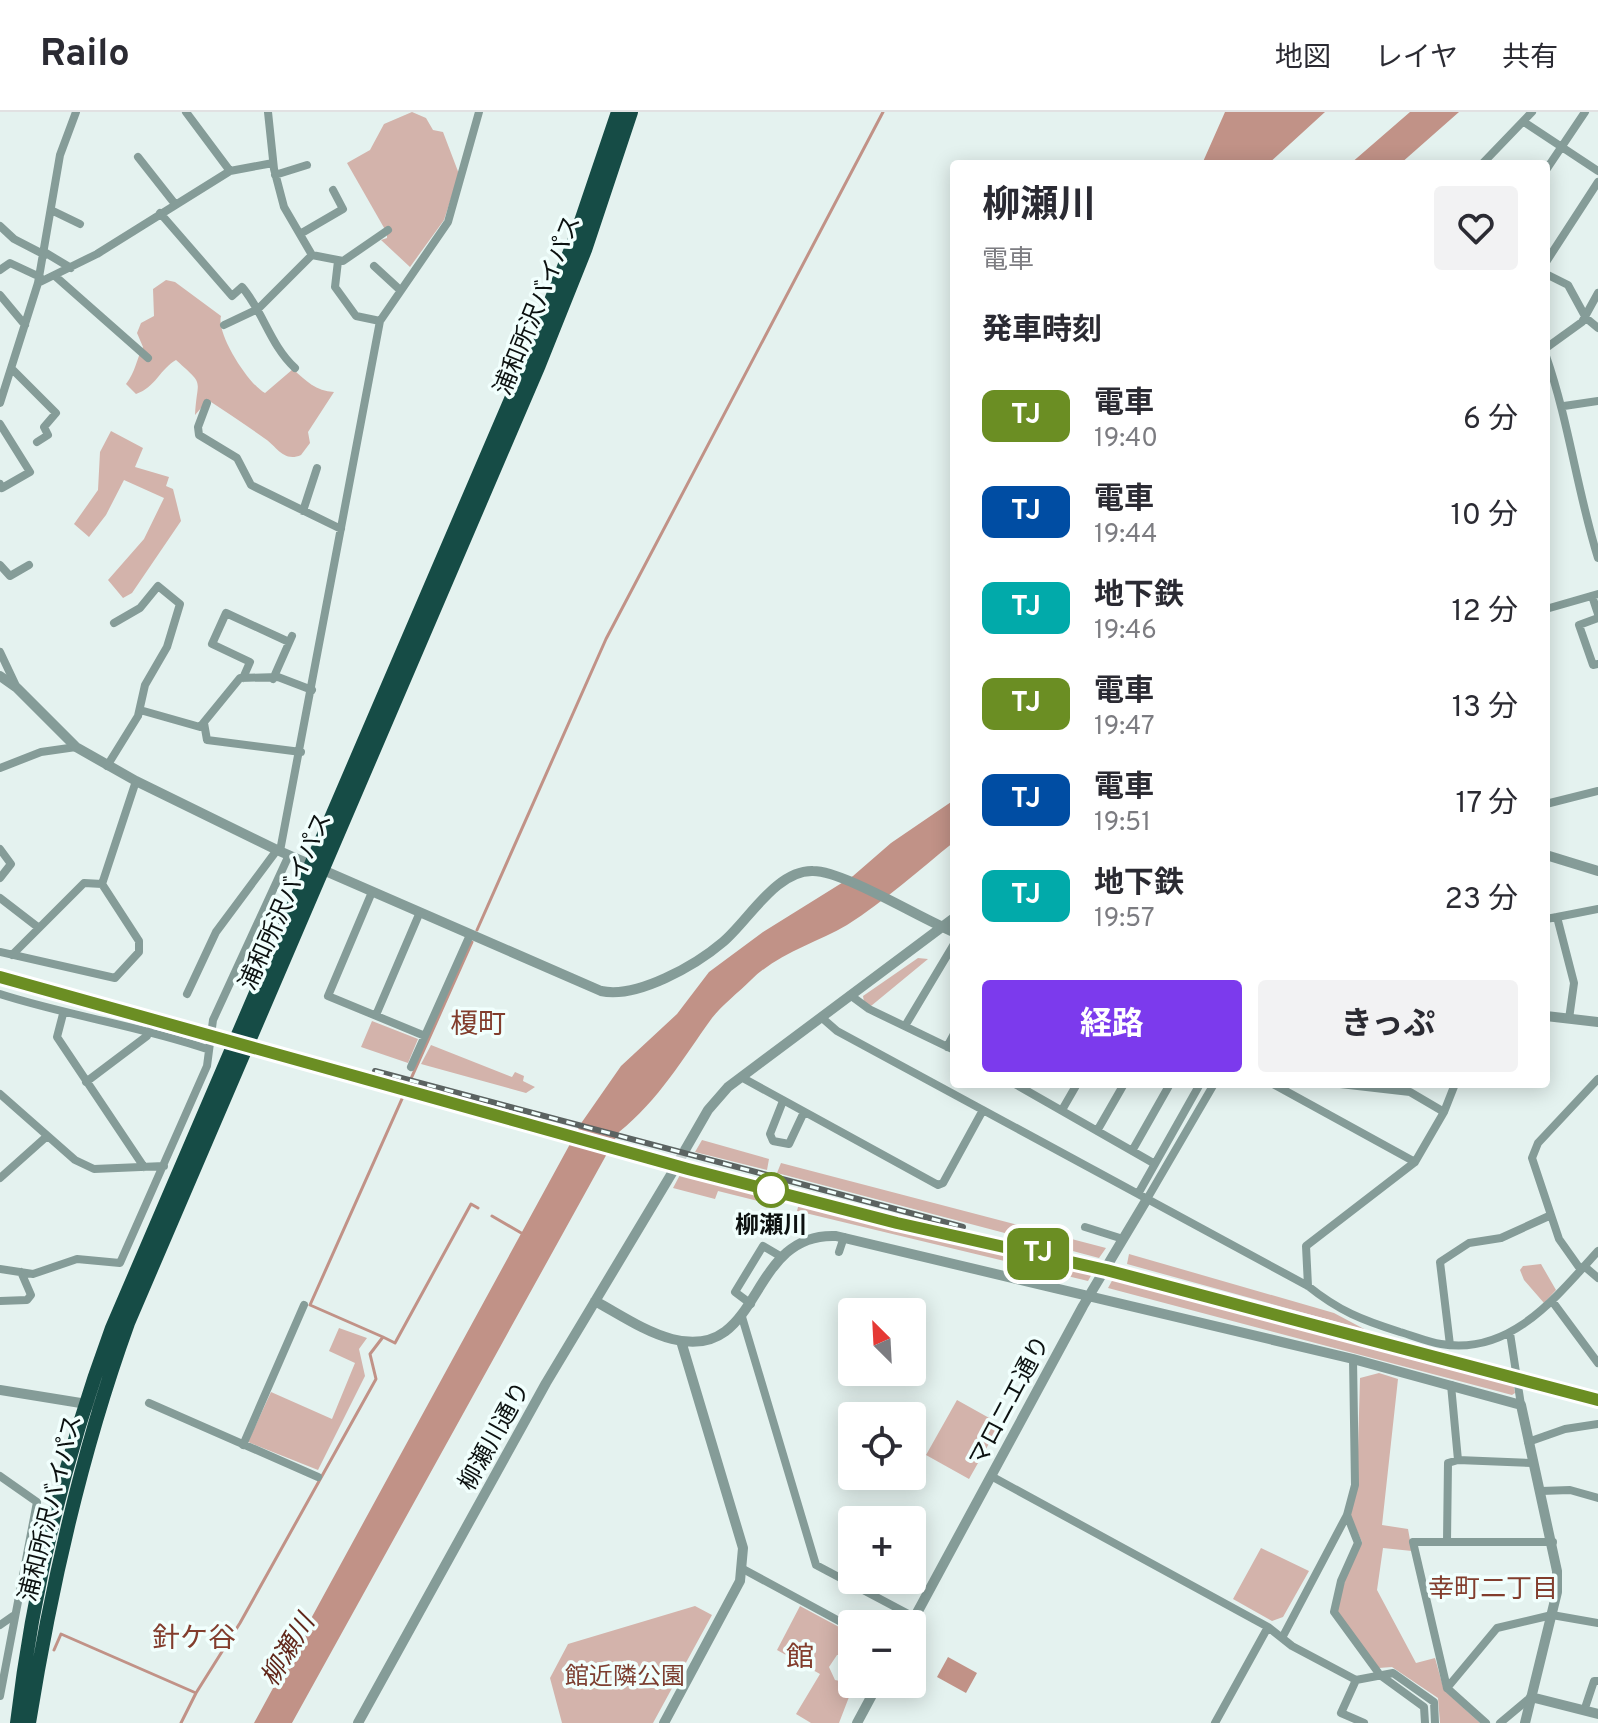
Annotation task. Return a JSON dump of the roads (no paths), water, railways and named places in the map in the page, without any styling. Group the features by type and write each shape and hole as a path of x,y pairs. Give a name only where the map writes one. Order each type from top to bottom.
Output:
{"highway":[{"name":"浦和所沢バイパス","path":"17,1723 40,1612 92,1405 530,355 567,262 618,112"},
{"name":"浦和所沢バイパス","path":"316,868 566,298 631,112"},
{"name":"浦和所沢バイパス","path":"29,1723 40,1612"}],"street":[{"path":"0,403 46,254 60,155 76,112"},
{"path":"186,112 230,171"},
{"path":"268,112 275,175 286,211 312,255 338,261 354,256 388,230"},
{"path":"0,1269 33,1274 77,1259 120,1263 207,1066 213,1020 282,852 380,321 399,289 448,222 479,112"},
{"path":"1486,160 1532,112"},
{"path":"1550,164 1585,112"},
{"path":"1524,122 1598,171"},
{"path":"138,157 175,204"},
{"path":"0,270 10,263 39,280 55,276 230,171 273,163"},
{"path":"275,175 307,165"},
{"path":"1550,256 1598,182"},
{"path":"300,234 343,209 333,190"},
{"path":"51,210 80,224"},
{"path":"160,213 232,296 242,287 258,309 274,341 295,368"},
{"path":"0,226 14,239 71,268"},
{"path":"224,325 258,309 312,255"},
{"path":"338,261 335,287 356,316 380,321"},
{"path":"374,266 399,289"},
{"path":"55,276 148,358"},
{"path":"1550,276 1568,285 1586,318 1598,328"},
{"path":"1550,345 1586,318 1598,293"},
{"path":"0,295 25,325"},
{"path":"1550,367 1564,406 1586,520 1598,558"},
{"path":"12,369 56,413 44,427 48,435 37,442"},
{"path":"1564,406 1598,401"},
{"path":"207,403 198,427 199,435 237,458 251,485 341,529"},
{"path":"0,424 30,472 2,488 0,484"},
{"path":"303,511 317,468"},
{"path":"0,565 10,576 29,565"},
{"path":"107,766 129,735 140,710 145,685 167,647 180,604 158,586 140,608 114,623"},
{"path":"1550,608 1595,595 1598,616 1579,625 1593,665 1598,664"},
{"path":"243,678 250,662 212,644 226,613 290,639 273,679"},
{"path":"0,652 17,688"},
{"path":"0,676 17,688 76,747 107,766 316,868 592,988 612,993 629,992 713,950 788,878 811,871 833,875 950,930"},
{"path":"140,710 196,727 204,723 236,680 273,679 312,690"},
{"path":"204,723 207,740 301,752"},
{"path":"0,768 41,752 76,747"},
{"path":"102,884 136,781"},
{"path":"1550,803 1598,791"},
{"path":"0,849 11,864 0,878"},
{"path":"187,994 216,932 282,852"},
{"path":"1550,856 1598,871"},
{"path":"0,952 12,955 118,978 140,947 120,908 102,884 84,883 12,955"},
{"path":"372,892 328,996 425,1036"},
{"path":"0,898 39,928"},
{"path":"1550,918 1598,909"},
{"path":"376,1015 420,912"},
{"path":"1557,917 1574,983 1569,1019"},
{"path":"685,1150 712,1104 741,1077 950,921"},
{"path":"411,1067 470,935"},
{"path":"905,1026 950,951"},
{"path":"0,994 63,1014 149,1031 207,1049"},
{"path":"850,995 950,1048"},
{"path":"63,1014 57,1037 144,1167"},
{"path":"821,1017 837,1031 1308,1286 1338,1310 1450,1345 1471,1345 1510,1333 1552,1301 1598,1251"},
{"path":"1550,1017 1598,1022"},
{"path":"86,1082 147,1036 149,1031"},
{"path":"741,1077 938,1185 943,1183 983,1110"},
{"path":"1598,1079 1534,1151 1532,1163 1549,1216 1565,1251 1598,1278"},
{"path":"1025,1088 1155,1164"},
{"path":"1062,1110 1075,1088"},
{"path":"1097,1131 1122,1088"},
{"path":"1132,1151 1168,1088"},
{"path":"1143,1196 1155,1164 1196,1088"},
{"path":"1143,1196 1211,1088"},
{"path":"1281,1088 1415,1162"},
{"path":"1293,1094 1296,1088"},
{"path":"1375,1088 1410,1092 1444,1112"},
{"path":"1308,1286 1306,1246 1415,1162 1444,1112 1453,1088"},
{"path":"0,1094 46,1137 75,1160 94,1169 164,1166"},
{"path":"783,1101 770,1134 773,1141 789,1144 804,1112"},
{"path":"0,1178 46,1137"},
{"name":"柳瀬川通り","path":"358,1723 595,1301 672,1173"},
{"name":"マロニエ通り","path":"918,1610 1123,1239 1143,1196"},
{"path":"1450,1345 1440,1262 1469,1243 1501,1238 1549,1216"},
{"path":"1085,1227 1123,1239"},
{"path":"595,1301 658,1334 681,1341 716,1336 742,1317 780,1256 812,1238 844,1237 1353,1359 1521,1405"},
{"path":"839,1252 844,1237"},
{"path":"751,1304 735,1292 763,1246 780,1256"},
{"path":"0,1301 27,1300 31,1295 21,1272"},
{"path":"1552,1301 1596,1357"},
{"path":"243,1445 304,1305"},
{"path":"742,1317 816,1565 893,1610"},
{"path":"1510,1333 1532,1463 1553,1542 1557,1592 1525,1723"},
{"path":"664,1723 740,1581 743,1569 743,1548 681,1341"},
{"path":"1282,1638 1347,1515 1356,1463 1353,1359"},
{"path":"1451,1385 1458,1460"},
{"path":"0,1390 92,1405"},
{"path":"149,1403 318,1477"},
{"path":"1528,1442 1565,1429 1598,1424"},
{"path":"1447,1541 1448,1463 1458,1460 1532,1463"},
{"path":"0,1476 37,1502 0,1696"},
{"path":"991,1476 1268,1627 1356,1680 1393,1673 1434,1702 1435,1723"},
{"path":"1541,1491 1570,1490 1598,1498"},
{"path":"1347,1515 1358,1543 1341,1581 1334,1612 1380,1675 1424,1707 1425,1723"},
{"path":"1486,1723 1447,1688 1413,1542 1553,1542"},
{"path":"743,1569 838,1620"},
{"path":"0,1625 14,1611 40,1612"},
{"path":"1447,1688 1497,1628 1552,1615 1598,1623"},
{"path":"1215,1723 1268,1627"},
{"path":"1356,1680 1341,1713 1364,1723"},
{"path":"1586,1705 1594,1681 1598,1681"},
{"path":"1531,1697 1598,1714"},
{"path":"1500,1723 1531,1697"},
{"path":"857,1723 870,1698"}],"waterway":[{"path":"477,930 606,639 883,112"},
{"path":"54,1650 61,1634 196,1693 240,1623 376,1379 370,1354 383,1337 310,1305 472,942"},
{"path":"383,1337 395,1343 471,1204 478,1208"},
{"path":"492,1216 523,1234"},
{"path":"181,1723 196,1693"}],"tunnel":[{"path":"672,1173 685,1150"}],"railway":[{"path":"0,977 201,1030 509,1121 897,1223 1122,1274 1598,1400"},
{"path":"375,1071 963,1227"}],"train":[{"name":"TJ","path":"0,977 201,1030 455,1107 688,1169 897,1223 1106,1270 1598,1400"}],"place":[{"name":"柳瀬川","path":"771,1190"}],"district":[{"name":"榎町","path":"478,1023"},
{"name":"幸町二丁目","path":"1493,1588"},
{"name":"針ケ谷","path":"194,1637"},
{"name":"館","path":"800,1656"}],"park label":[{"name":"館近隣公園","path":"625,1676"}]}
